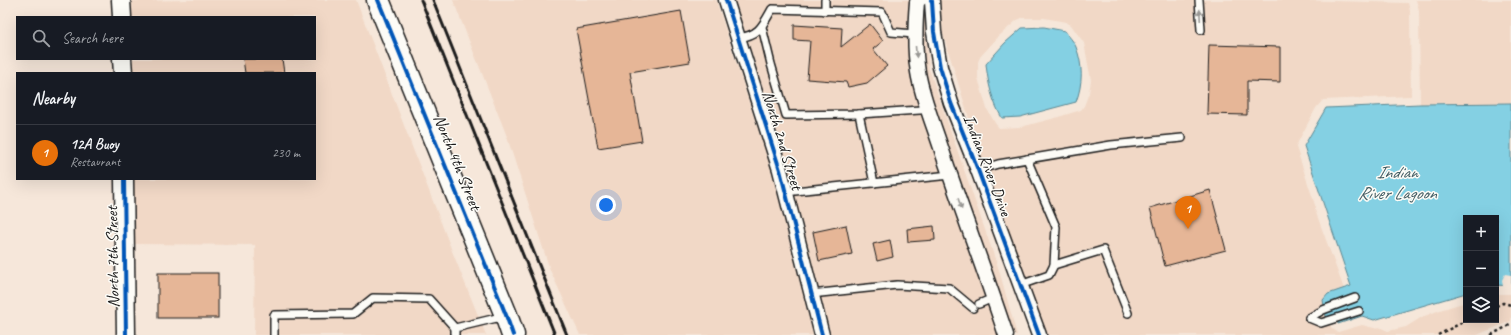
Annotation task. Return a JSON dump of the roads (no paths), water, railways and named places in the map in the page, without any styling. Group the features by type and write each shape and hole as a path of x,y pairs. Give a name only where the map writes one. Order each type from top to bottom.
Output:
{"main road":[{"name":"North 4th Street","path":"378,0 509,325"}],"street":[{"path":"122,0 122,16"},
{"name":"North 2nd Street","path":"726,0 780,170 822,335"},
{"path":"919,0 917,2 914,34 918,73 950,175 1006,335"},
{"name":"Indian River Drive","path":"931,0 934,32 940,67 951,104 978,170 1039,335"},
{"path":"122,60 122,72"},
{"name":"North 7th Street","path":"124,180 126,335"}],"lane":[{"path":"825,0 825,11"},
{"path":"1199,0 1201,30"},
{"path":"738,38 750,36 762,27 772,9 882,12 891,32 914,34"},
{"path":"762,27 786,115 859,114 928,108"},
{"path":"859,114 874,183"},
{"path":"978,170 998,164 1111,145 1182,138"},
{"path":"1020,285 1049,274 1054,265 1056,227 1027,159"},
{"path":"785,192 950,175"},
{"path":"1054,265 1104,250 1128,313"},
{"path":"811,294 897,285 949,288 976,306 994,298"},
{"path":"274,335 274,314 353,314 373,298 429,299 455,332 509,325"},
{"path":"1355,298 1323,310 1309,318 1322,323 1359,312"}],"water":[{"path":"1044,27 1065,31 1075,45 1081,68 1080,88 1076,102 1020,117 1002,118 991,92 986,64 1005,43 1022,28"},
{"name":"Indian River Lagoon","path":"1511,103 1511,286 1499,285 1499,215 1463,215 1463,294 1374,320 1362,316 1338,324 1337,320 1330,323 1326,316 1323,300 1328,294 1351,286 1304,146 1326,108 1420,104"}],"railway":[{"path":"421,0 555,335"},
{"path":"433,0 567,335"}],"place":[{"name":"12A Buoy","path":"1188,229"}]}
